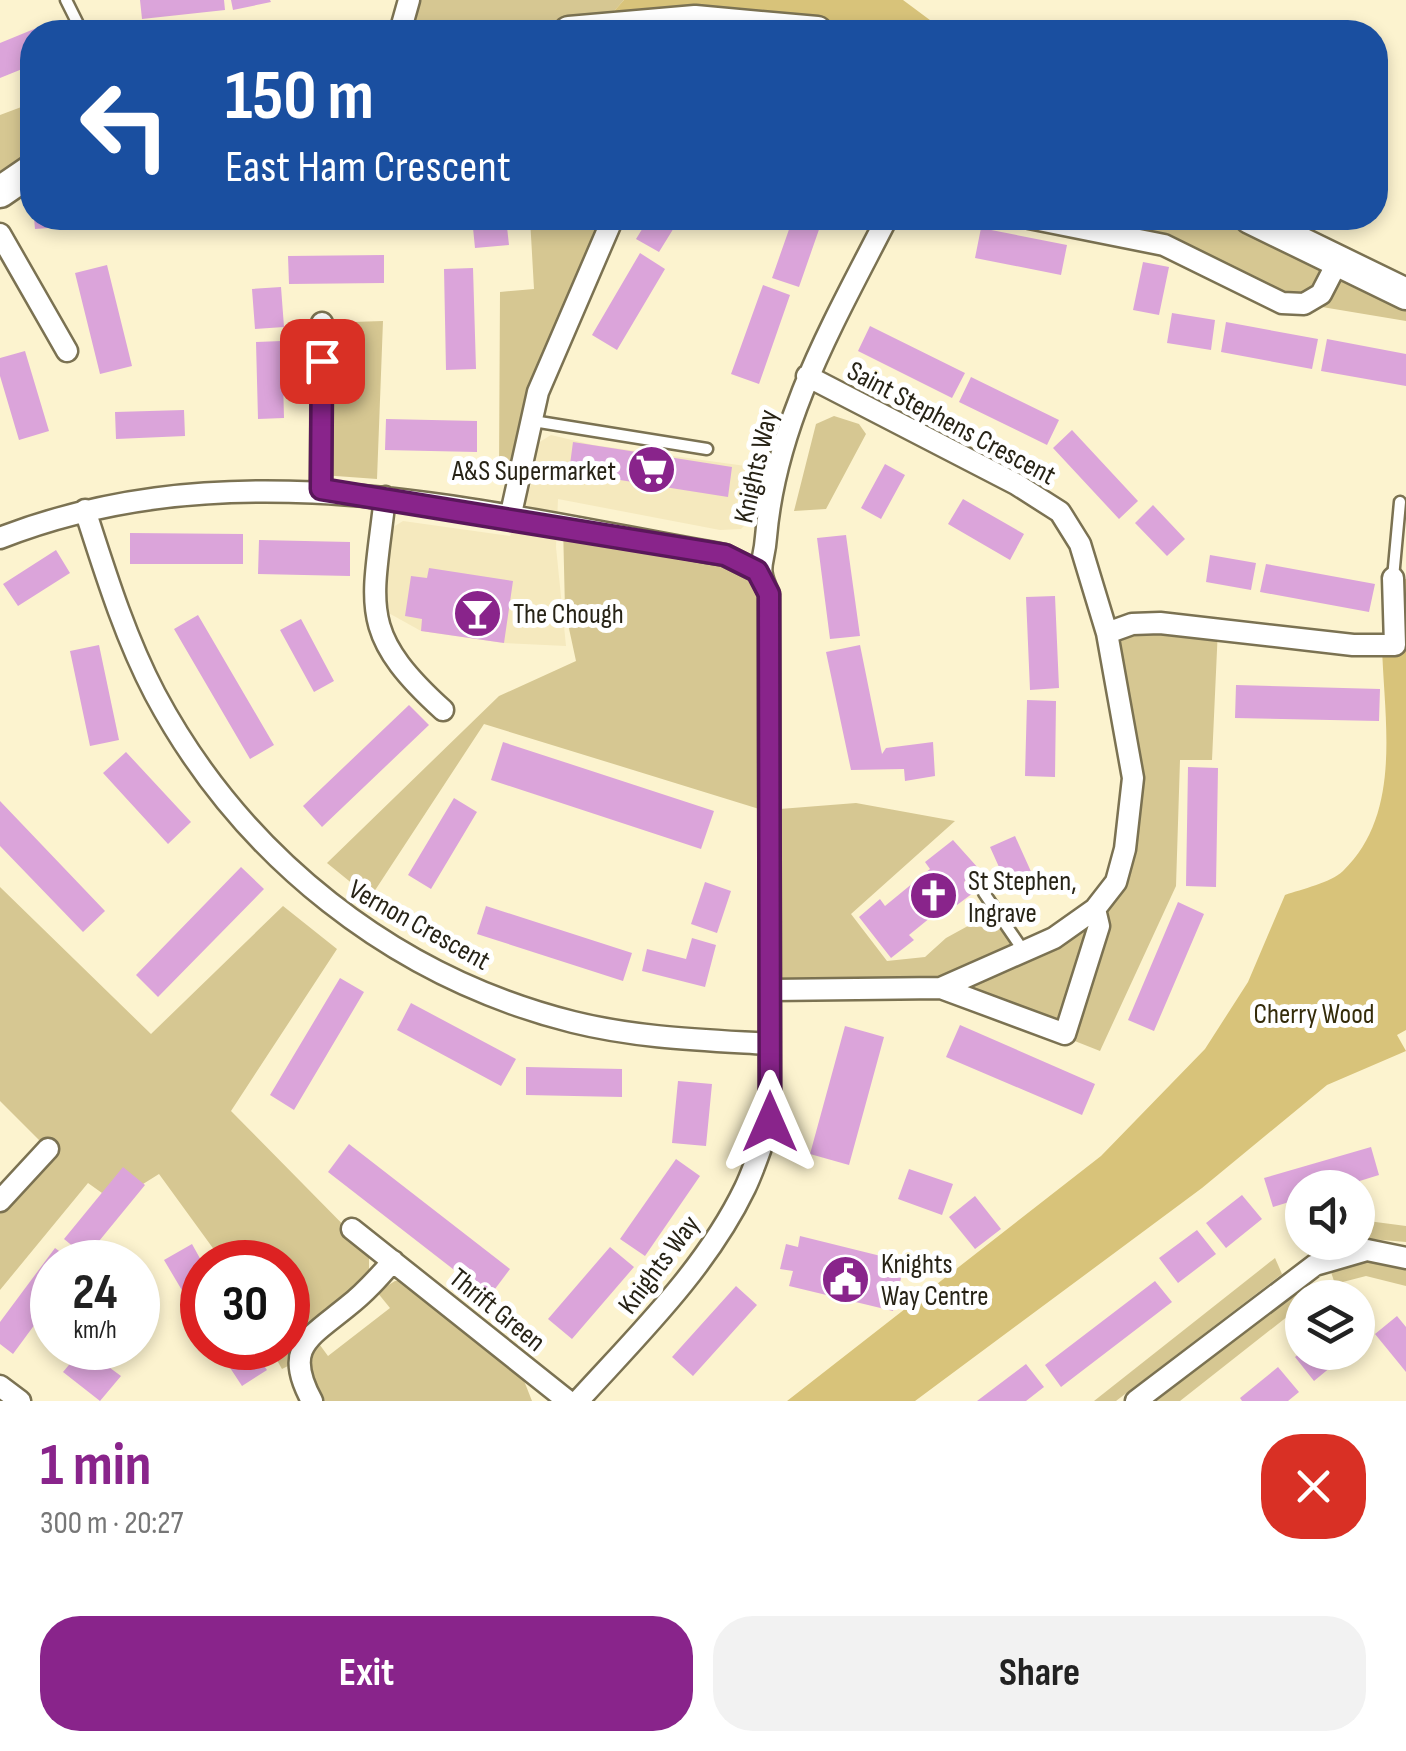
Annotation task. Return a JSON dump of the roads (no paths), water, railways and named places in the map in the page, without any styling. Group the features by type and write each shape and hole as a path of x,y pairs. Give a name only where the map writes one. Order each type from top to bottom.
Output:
{"street":[{"path":"510,518 538,392 608,230"},
{"name":"Knights Way","path":"578,1401 675,1295 745,1188 770,1122 772,990 766,810 769,594 757,571 777,473 807,376 880,230"},
{"path":"1089,230 1164,245 1282,303 1304,304 1320,294 1337,263"},
{"path":"1273,230 1406,294"},
{"path":"0,234 67,351"},
{"path":"321,489 322,323"},
{"name":"Saint Stephens Crescent","path":"772,990 941,988 1026,954 1095,909 1116,882 1125,849 1133,778 1107,633 1080,544 1060,512 1016,484 807,376"},
{"path":"0,538 86,510 176,494 321,489 725,555 757,571"},
{"path":"385,497 375,615 384,645 403,674 443,710"},
{"name":"Vernon Crescent","path":"86,510 110,585 155,694 200,766 254,834 304,884 353,924 427,965 531,1010 642,1035 769,1044"},
{"path":"1107,633 1132,624 1160,623 1353,645 1395,645 1394,578"},
{"name":"Saint Stephens Crescent","path":"941,988 1064,1034 1099,926 1095,909"},
{"path":"0,1202 48,1150"},
{"name":"Thrift Green","path":"352,1229 568,1401"},
{"path":"1136,1401 1315,1265 1367,1250 1406,1258"},
{"path":"312,1401 298,1372 300,1350 307,1338 351,1304 393,1260"},
{"path":"0,1386 20,1401"}],"lane":[{"path":"533,420 707,449"},
{"path":"1394,578 1400,502"},
{"path":"984,893 1026,954"}],"place":[{"name":"A&S Supermarket","path":"651,470"},
{"name":"The Chough","path":"478,613"},
{"name":"St Stephen, Ingrave","path":"933,896"},
{"name":"Knights Way Centre","path":"846,1279"}],"park label":[{"name":"Cherry Wood","path":"1314,1013"}]}
